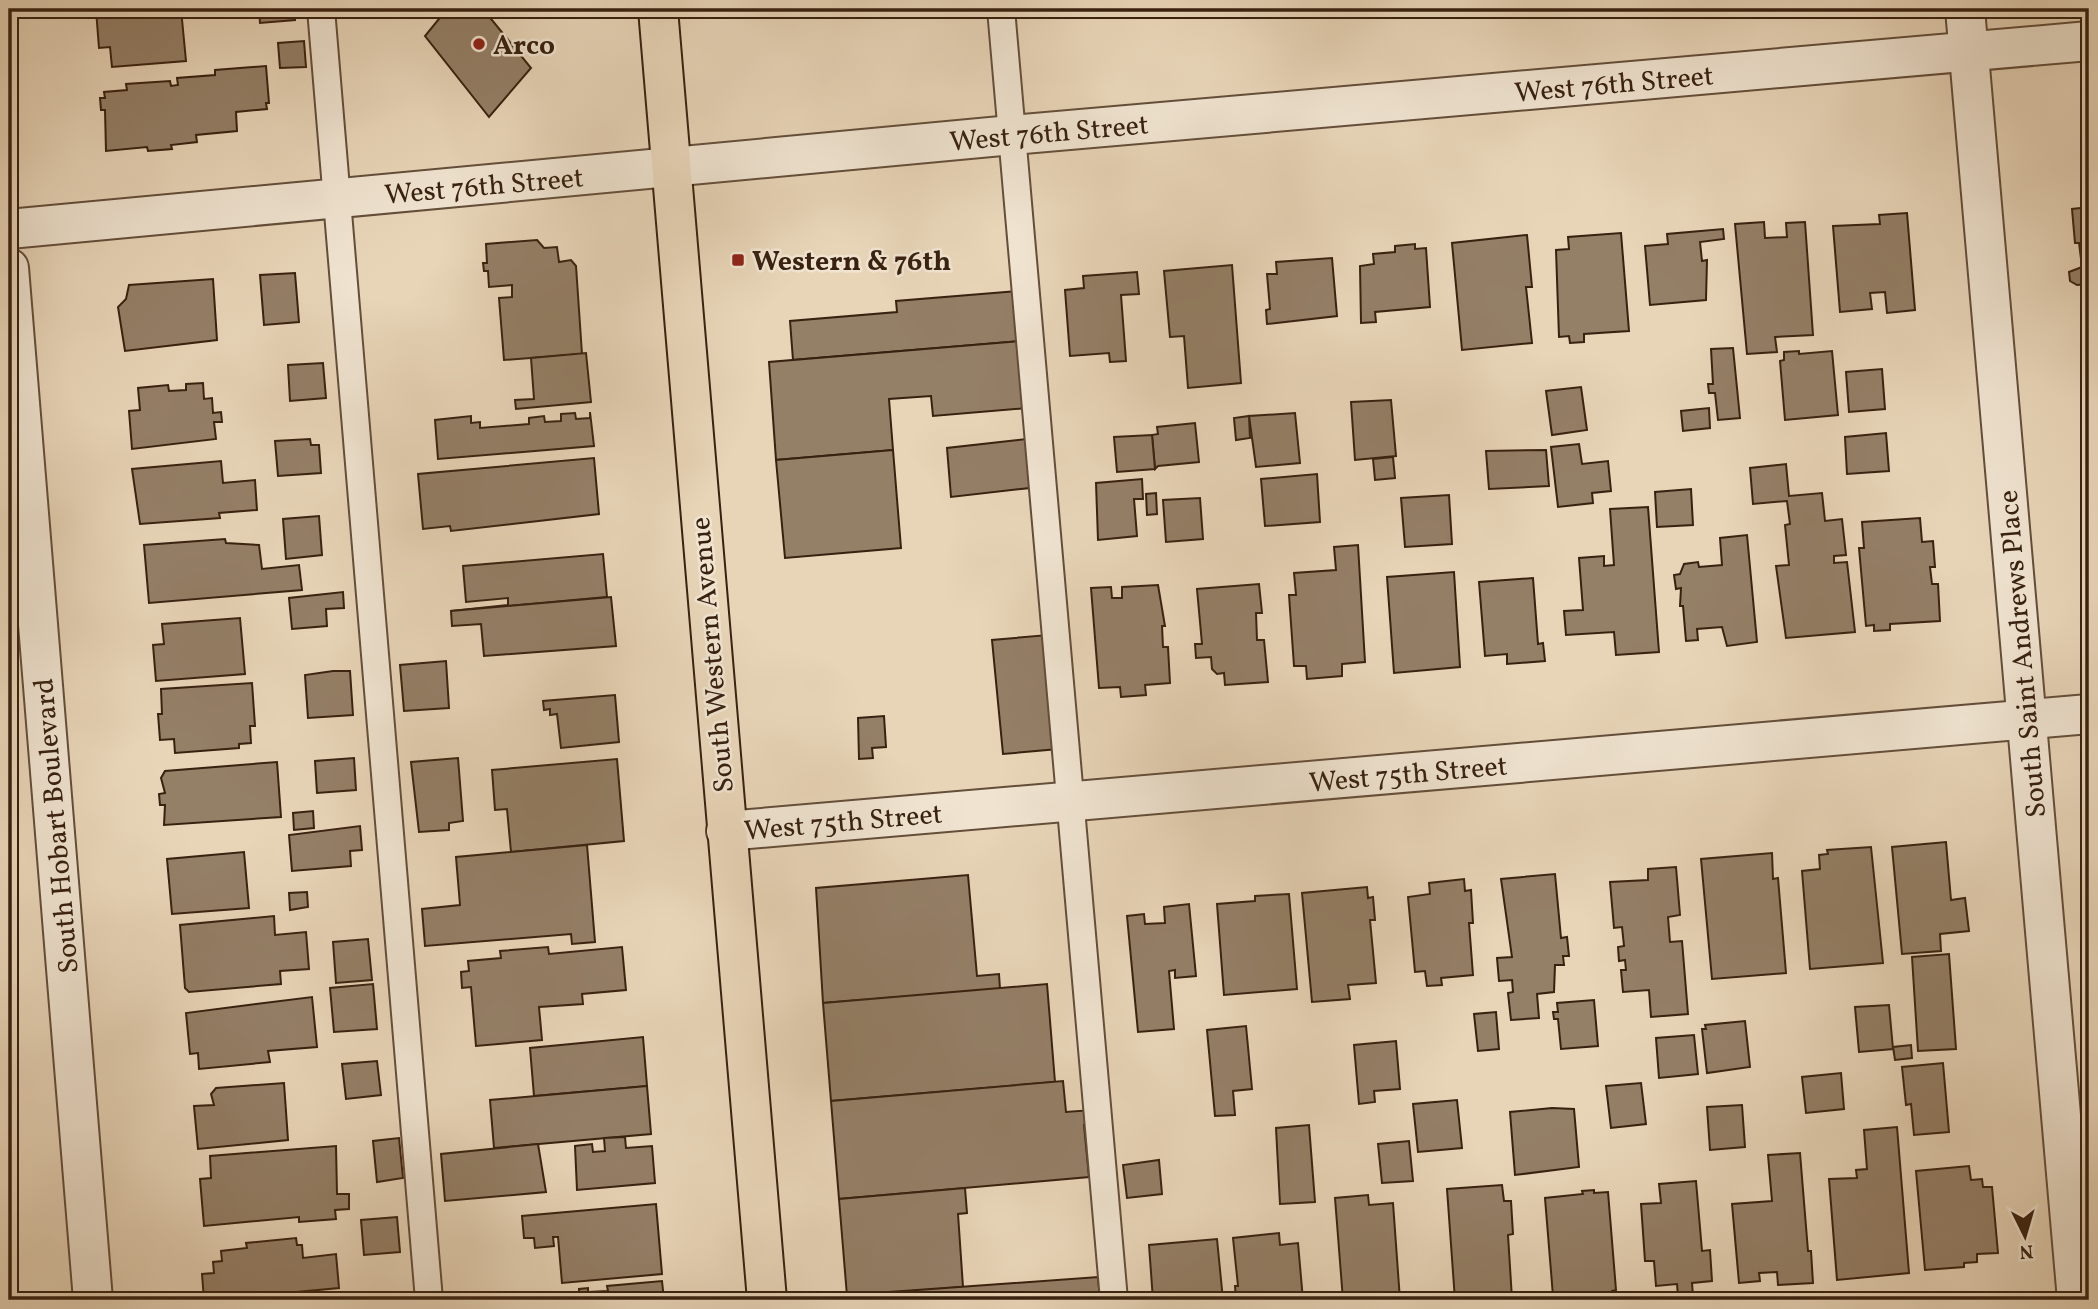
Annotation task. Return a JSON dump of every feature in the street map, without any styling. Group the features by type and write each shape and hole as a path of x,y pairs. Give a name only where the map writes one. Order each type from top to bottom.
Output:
{"main road":[{"name":"South Western Avenue","path":"658,9 767,1300"}],"street":[{"name":"South Saint Andrews Place","path":"1965,9 2077,1300"},
{"name":"West 76th Street","path":"9,229 1012,135 2089,41"},
{"name":"South Hobart Boulevard","path":"9,268 93,1300"},
{"name":"West 75th Street","path":"726,831 2089,715"}],"lane":[{"path":"321,9 429,1300"},
{"path":"1001,9 1114,1300"}],"building":[{"path":"181,9 186,61 112,67 110,47 99,48 96,10"},
{"path":"259,9 294,9 295,20 260,23"},
{"path":"447,9 483,9 531,68 489,117 425,36"},
{"path":"304,41 306,67 280,68 278,43"},
{"path":"266,66 269,103 266,103 267,109 236,112 237,131 196,135 197,142 171,145 172,149 148,151 147,147 106,151 105,110 101,110 100,98 105,98 104,92 127,90 126,84 170,81 171,86 178,85 177,78 215,75 215,70"},
{"path":"2089,207 2089,284 2077,285 2070,281 2069,272 2082,267 2079,243 2075,243 2072,209"},
{"path":"1907,213 1915,310 1887,313 1885,292 1870,293 1872,309 1840,312 1833,226 1880,224 1879,215"},
{"path":"1764,222 1765,238 1787,237 1786,223 1805,222 1813,335 1775,337 1777,352 1747,354 1735,224"},
{"path":"1723,229 1724,239 1700,242 1702,261 1707,260 1706,300 1650,305 1645,246 1668,244 1667,234"},
{"path":"1621,233 1629,331 1584,334 1584,342 1570,343 1569,336 1559,337 1556,250 1569,249 1568,237"},
{"path":"1527,235 1532,287 1526,287 1532,343 1462,350 1452,243"},
{"path":"537,240 544,248 557,247 559,262 571,260 576,266 582,354 504,360 499,298 512,297 512,285 489,287 488,271 484,271 483,263 487,263 486,244"},
{"path":"1415,244 1415,249 1426,248 1430,307 1375,312 1376,322 1361,323 1360,266 1374,264 1373,254 1395,252 1395,246"},
{"path":"1332,258 1337,316 1267,324 1266,310 1270,309 1267,274 1277,274 1276,262"},
{"path":"1232,265 1241,383 1188,388 1184,336 1170,337 1164,271"},
{"path":"1137,272 1139,294 1121,295 1126,361 1110,362 1109,353 1070,356 1065,290 1084,288 1083,276"},
{"path":"295,273 299,322 264,325 260,275"},
{"path":"213,279 217,340 125,351 118,307 126,299 129,285"},
{"path":"1019,291 1022,341 793,360 790,321 897,312 896,301"},
{"path":"1022,341 1028,408 933,416 931,396 889,399 893,450 776,460 769,362"},
{"path":"1733,348 1740,418 1718,420 1715,393 1709,393 1708,384 1713,384 1711,349"},
{"path":"1799,351 1799,354 1832,351 1838,415 1785,420 1780,361 1784,360 1784,352"},
{"path":"586,353 591,402 516,409 515,400 534,399 531,358"},
{"path":"323,363 326,398 290,401 288,365"},
{"path":"1882,369 1885,409 1849,412 1846,372"},
{"path":"203,383 204,399 212,398 213,413 221,412 222,422 214,422 216,439 132,449 129,411 140,410 138,388 168,385 169,391 186,390 186,384"},
{"path":"1581,387 1587,430 1552,435 1546,391"},
{"path":"1391,400 1396,456 1355,460 1351,402"},
{"path":"1709,408 1710,428 1683,431 1681,411"},
{"path":"590,412 594,446 438,459 435,420 471,416 471,423 480,422 480,428 529,424 529,418 544,416 545,422 561,421 561,414 575,413 576,419 590,418"},
{"path":"1295,413 1300,463 1256,467 1249,416"},
{"path":"1249,416 1250,438 1236,440 1234,418"},
{"path":"1195,423 1199,462 1158,466 1155,469 1152,435 1158,434 1157,427"},
{"path":"1886,433 1889,471 1847,474 1845,437"},
{"path":"1152,435 1155,469 1117,472 1114,437"},
{"path":"310,439 311,445 319,445 321,473 278,476 275,441"},
{"path":"1026,439 1030,488 951,497 947,448"},
{"path":"1579,444 1582,464 1608,461 1611,491 1592,493 1593,503 1558,507 1551,447"},
{"path":"893,450 901,548 785,558 776,460"},
{"path":"1546,450 1549,486 1489,489 1486,451"},
{"path":"1393,457 1395,478 1375,480 1373,459"},
{"path":"594,458 599,514 451,531 450,526 423,529 418,474"},
{"path":"221,461 223,483 255,480 257,510 219,513 220,518 140,524 132,469"},
{"path":"1786,464 1789,496 1822,493 1825,521 1842,519 1846,555 1834,556 1834,563 1847,562 1855,632 1786,638 1776,566 1789,565 1785,525 1790,524 1787,501 1753,504 1750,468"},
{"path":"1317,474 1320,522 1265,526 1261,479"},
{"path":"1142,479 1143,499 1134,499 1137,536 1098,540 1096,483"},
{"path":"1691,489 1693,525 1657,527 1655,492"},
{"path":"1156,493 1157,514 1147,515 1146,494"},
{"path":"1449,495 1452,544 1405,547 1401,498"},
{"path":"1200,498 1203,539 1166,542 1163,500"},
{"path":"1648,507 1659,652 1616,655 1614,632 1566,635 1564,611 1583,610 1579,558 1604,556 1604,566 1614,565 1610,509"},
{"path":"319,516 322,555 286,559 283,519"},
{"path":"1920,518 1922,542 1933,541 1935,567 1930,567 1932,584 1938,584 1940,621 1890,624 1890,630 1874,631 1874,625 1866,626 1859,548 1864,548 1862,522"},
{"path":"1747,535 1757,642 1727,646 1722,627 1697,629 1698,640 1686,641 1683,606 1680,606 1681,588 1676,589 1674,575 1680,574 1684,564 1698,562 1699,567 1722,565 1720,538"},
{"path":"225,539 226,543 259,545 262,569 299,565 302,590 149,603 144,545"},
{"path":"1358,545 1365,662 1342,664 1342,676 1307,679 1306,666 1294,666 1289,595 1296,595 1294,573 1336,570 1334,547"},
{"path":"603,554 607,597 451,611 508,605 508,598 466,602 463,566"},
{"path":"1454,572 1460,667 1394,673 1387,577"},
{"path":"1533,578 1538,644 1543,643 1545,661 1507,664 1507,654 1485,656 1479,582"},
{"path":"1259,584 1262,613 1256,613 1257,640 1264,640 1268,682 1225,685 1224,673 1217,674 1212,669 1211,657 1196,658 1195,644 1202,644 1197,589"},
{"path":"1158,585 1165,626 1162,626 1163,647 1168,647 1170,683 1145,685 1146,695 1121,697 1120,687 1099,688 1091,588 1111,587 1112,598 1122,598 1122,587"},
{"path":"343,592 344,608 326,609 327,626 292,629 289,598"},
{"path":"611,597 616,646 484,656 481,624 452,626 451,611"},
{"path":"240,618 245,674 156,681 153,645 164,644 162,624"},
{"path":"1048,635 1058,749 1003,754 992,640"},
{"path":"446,661 449,708 404,711 400,665"},
{"path":"350,671 353,715 308,718 305,675"},
{"path":"252,683 255,726 250,726 251,743 239,744 239,748 175,753 174,739 160,740 158,714 162,714 161,689"},
{"path":"615,695 619,742 561,748 557,714 550,715 550,709 544,710 543,701"},
{"path":"884,716 886,747 872,748 873,758 859,759 858,718"},
{"path":"354,758 356,790 317,793 315,761"},
{"path":"458,758 463,821 449,823 449,830 419,832 411,762"},
{"path":"617,759 624,841 511,852 507,809 495,810 492,770"},
{"path":"277,762 281,817 164,825 165,805 160,805 159,794 165,793 161,778 165,771"},
{"path":"313,811 314,828 294,830 293,813"},
{"path":"360,826 362,850 350,851 351,866 292,871 289,835"},
{"path":"1946,842 1951,900 1965,898 1969,931 1940,934 1941,951 1902,954 1892,847"},
{"path":"587,845 595,942 572,944 571,934 425,946 422,909 460,905 456,857"},
{"path":"1871,847 1883,963 1810,969 1802,871 1820,869 1819,855 1828,854 1827,850"},
{"path":"244,852 249,908 172,914 167,859"},
{"path":"1772,853 1773,879 1778,878 1786,973 1712,979 1701,859"},
{"path":"1676,867 1680,915 1668,917 1670,942 1682,941 1688,1014 1651,1017 1649,990 1623,992 1621,970 1626,970 1625,960 1619,961 1618,947 1624,946 1622,927 1614,928 1610,882 1648,880 1648,869"},
{"path":"1555,874 1561,938 1567,937 1569,956 1563,956 1564,965 1555,965 1554,992 1537,994 1539,1018 1511,1020 1508,993 1513,992 1512,980 1499,981 1497,958 1512,957 1501,879"},
{"path":"968,875 977,976 999,974 1000,989 823,1003 816,888"},
{"path":"1464,879 1465,891 1471,890 1473,923 1469,923 1473,975 1441,978 1442,985 1427,986 1425,971 1415,972 1408,897 1430,894 1429,883"},
{"path":"1367,887 1368,898 1373,897 1375,920 1370,920 1376,983 1348,985 1350,999 1312,1002 1302,893"},
{"path":"307,892 308,907 290,910 289,893"},
{"path":"1289,894 1297,989 1224,995 1217,904 1255,901 1255,896"},
{"path":"1189,904 1196,976 1175,978 1175,970 1169,971 1174,1029 1138,1032 1127,916 1144,914 1145,924 1165,923 1164,907"},
{"path":"274,916 275,935 306,932 309,969 280,971 281,984 189,992 185,988 180,925"},
{"path":"368,939 372,980 336,983 333,942"},
{"path":"548,947 549,954 622,947 626,990 582,994 583,1004 539,1007 542,1040 476,1046 471,987 462,988 461,972 469,971 468,961 501,958 500,951"},
{"path":"1949,954 1956,1049 1918,1051 1912,957"},
{"path":"373,984 377,1029 334,1032 330,988"},
{"path":"1047,984 1055,1082 831,1101 823,1003"},
{"path":"312,997 317,1047 268,1051 270,1062 199,1069 198,1053 190,1054 186,1013"},
{"path":"1594,1000 1598,1046 1561,1049 1558,1019 1554,1019 1553,1012 1558,1012 1557,1003"},
{"path":"1889,1005 1893,1049 1859,1052 1855,1007"},
{"path":"1496,1012 1499,1049 1478,1051 1474,1014"},
{"path":"1745,1021 1750,1067 1707,1073 1702,1029 1706,1029 1705,1025"},
{"path":"1246,1026 1252,1089 1233,1091 1235,1115 1215,1116 1207,1030"},
{"path":"1694,1035 1698,1074 1659,1078 1656,1038"},
{"path":"643,1037 647,1086 534,1096 530,1048"},
{"path":"1396,1041 1400,1089 1374,1091 1375,1102 1359,1104 1354,1045"},
{"path":"1911,1045 1912,1058 1895,1060 1893,1047"},
{"path":"377,1061 381,1095 346,1099 342,1064"},
{"path":"1943,1063 1949,1132 1914,1135 1911,1104 1906,1105 1902,1067"},
{"path":"1841,1073 1844,1109 1806,1113 1802,1077"},
{"path":"1063,1081 1066,1112 1092,1110 1093,1124 1084,1125 1089,1177 839,1199 831,1101"},
{"path":"284,1083 288,1140 198,1149 194,1106 214,1105 211,1094 216,1088"},
{"path":"1641,1083 1646,1124 1611,1128 1606,1086"},
{"path":"647,1086 651,1134 494,1148 490,1100"},
{"path":"1457,1100 1462,1148 1418,1152 1413,1104"},
{"path":"1742,1105 1745,1147 1710,1150 1707,1107"},
{"path":"1574,1109 1579,1167 1515,1175 1510,1112"},
{"path":"1309,1125 1315,1202 1280,1204 1276,1128"},
{"path":"1897,1127 1909,1273 1837,1280 1829,1179 1857,1178 1856,1170 1867,1169 1864,1130"},
{"path":"625,1137 626,1148 652,1146 655,1183 577,1190 575,1146 592,1144 593,1152 605,1151 604,1138"},
{"path":"399,1138 403,1178 377,1182 373,1141"},
{"path":"1409,1141 1413,1181 1382,1183 1378,1144"},
{"path":"538,1144 546,1192 445,1201 441,1154"},
{"path":"336,1146 337,1194 349,1194 349,1209 335,1210 336,1219 299,1222 299,1217 204,1226 200,1179 211,1178 210,1156"},
{"path":"1800,1153 1813,1283 1778,1285 1777,1272 1759,1273 1760,1281 1739,1283 1732,1204 1772,1201 1768,1155"},
{"path":"1159,1160 1162,1194 1127,1198 1123,1165"},
{"path":"1969,1166 1971,1180 1982,1179 1983,1187 1992,1187 1998,1253 1977,1254 1977,1262 1964,1263 1964,1267 1925,1270 1916,1171"},
{"path":"1696,1181 1702,1251 1710,1250 1712,1281 1692,1283 1693,1296 1678,1297 1677,1284 1656,1286 1654,1261 1645,1261 1641,1204 1661,1203 1659,1184"},
{"path":"1502,1185 1504,1201 1511,1201 1513,1234 1508,1235 1512,1299 1455,1300 1447,1189"},
{"path":"965,1188 967,1213 958,1214 963,1287 847,1296 839,1199"},
{"path":"1594,1190 1594,1193 1608,1192 1616,1290 1612,1291 1613,1300 1574,1300 1574,1294 1553,1296 1545,1198 1583,1194 1582,1191"},
{"path":"1368,1195 1369,1205 1393,1203 1400,1300 1343,1300 1335,1198"},
{"path":"656,1204 662,1274 562,1283 558,1237 553,1237 554,1246 535,1248 534,1238 524,1238 522,1216"},
{"path":"397,1217 400,1252 364,1255 361,1220"},
{"path":"1279,1233 1280,1245 1298,1243 1303,1300 1236,1300 1235,1286 1238,1286 1233,1238"},
{"path":"296,1238 297,1245 302,1245 303,1258 336,1254 339,1288 276,1294 277,1300 204,1300 202,1274 214,1273 213,1262 222,1261 221,1251 247,1248 246,1243"},
{"path":"1217,1239 1223,1300 1153,1300 1149,1245"},
{"path":"1098,1277 1100,1300 877,1300 876,1293"},
{"path":"662,1281 664,1300 507,1300 579,1294 579,1289 588,1288 588,1292 608,1291 607,1286"},
{"path":"403,1295 403,1300 367,1299"}],"place":[{"name":"Arco","path":"479,44"},
{"name":"Western & 76th","path":"738,260"}]}
